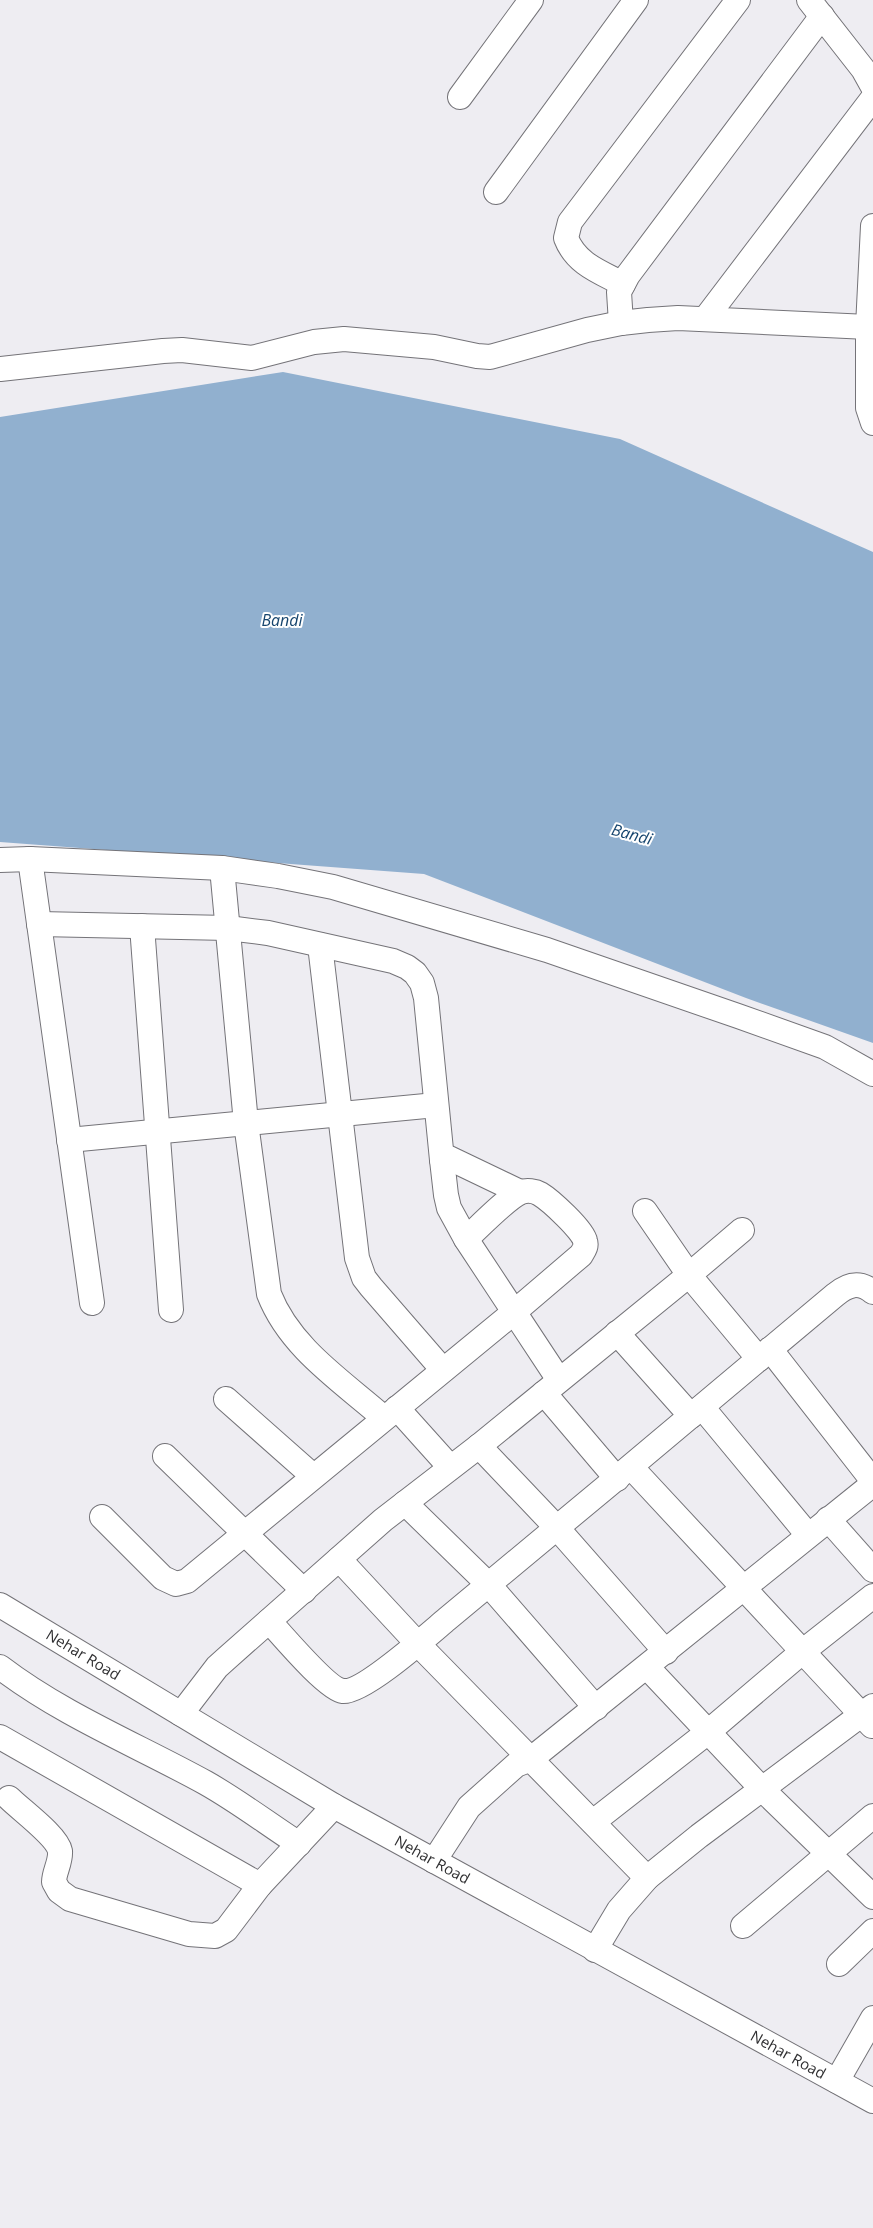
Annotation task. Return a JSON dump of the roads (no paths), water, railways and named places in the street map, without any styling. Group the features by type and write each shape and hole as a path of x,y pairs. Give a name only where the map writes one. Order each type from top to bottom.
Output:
{"street":[{"path":"460,98 531,0"},
{"path":"496,192 636,0"},
{"path":"623,284 582,263 576,256 566,238 570,222 738,0"},
{"path":"621,323 618,300 623,284 815,8 864,69 873,87"},
{"path":"705,319 873,98"},
{"path":"873,226 868,327 868,408 873,423"},
{"path":"0,369 182,350 252,358 326,340 344,339 434,347 477,356 490,356 621,323 678,318 868,327"},
{"path":"0,860 222,868 278,876 333,887 547,950 825,1047 873,1074"},
{"path":"30,860 92,1303"},
{"path":"222,868 246,1123 265,1275 275,1310 300,1344 390,1413 450,1467"},
{"path":"39,924 228,928 268,933 394,961 407,966 415,973 422,983 426,998 442,1160 449,1208 466,1239 513,1313 551,1386 624,1473 743,1588 802,1652 869,1716 762,1789 647,1878 619,1910 595,1950"},
{"path":"142,926 171,1310"},
{"path":"320,945 339,1114 360,1269 371,1287 443,1370"},
{"path":"69,1140 436,1105"},
{"path":"102,1517 163,1578 176,1584 186,1581 513,1313 585,1249 586,1241 582,1234 550,1201 538,1193 520,1192 449,1158 442,1160"},
{"path":"466,1239 520,1192"},
{"path":"434,1861 469,1807 516,1764 531,1759 596,1708 873,1482 765,1354 690,1275 645,1211"},
{"path":"180,1714 217,1667 405,1503 480,1446 551,1386 690,1275 742,1230"},
{"path":"269,1621 324,1679 342,1690 356,1688 364,1684 558,1529 844,1288 857,1284 873,1292"},
{"path":"617,1334 697,1411 808,1536"},
{"path":"226,1399 313,1476"},
{"path":"480,1446 558,1529 666,1652"},
{"path":"165,1456 304,1591"},
{"path":"405,1503 489,1585 596,1708"},
{"path":"828,1519 873,1570"},
{"path":"340,1559 417,1643 647,1878"},
{"path":"593,1822 708,1732 802,1652 873,1596"},
{"name":"Nehar Road","path":"0,1605 334,1806 873,2101"},
{"path":"0,1667 22,1684 88,1723 208,1784 299,1844"},
{"path":"647,1667 762,1789 873,1897"},
{"path":"0,1738 260,1885"},
{"path":"9,1798 55,1840 60,1854 54,1882 59,1891 70,1899 189,1934 215,1936 226,1930 260,1885 334,1806"},
{"path":"743,1926 873,1816"},
{"path":"839,1964 873,1931"},
{"path":"837,2082 873,2018"}],"water":[{"name":"Bandi","path":"283,372 620,439 873,552 873,1043 746,998 424,874 0,842 0,417"}]}
